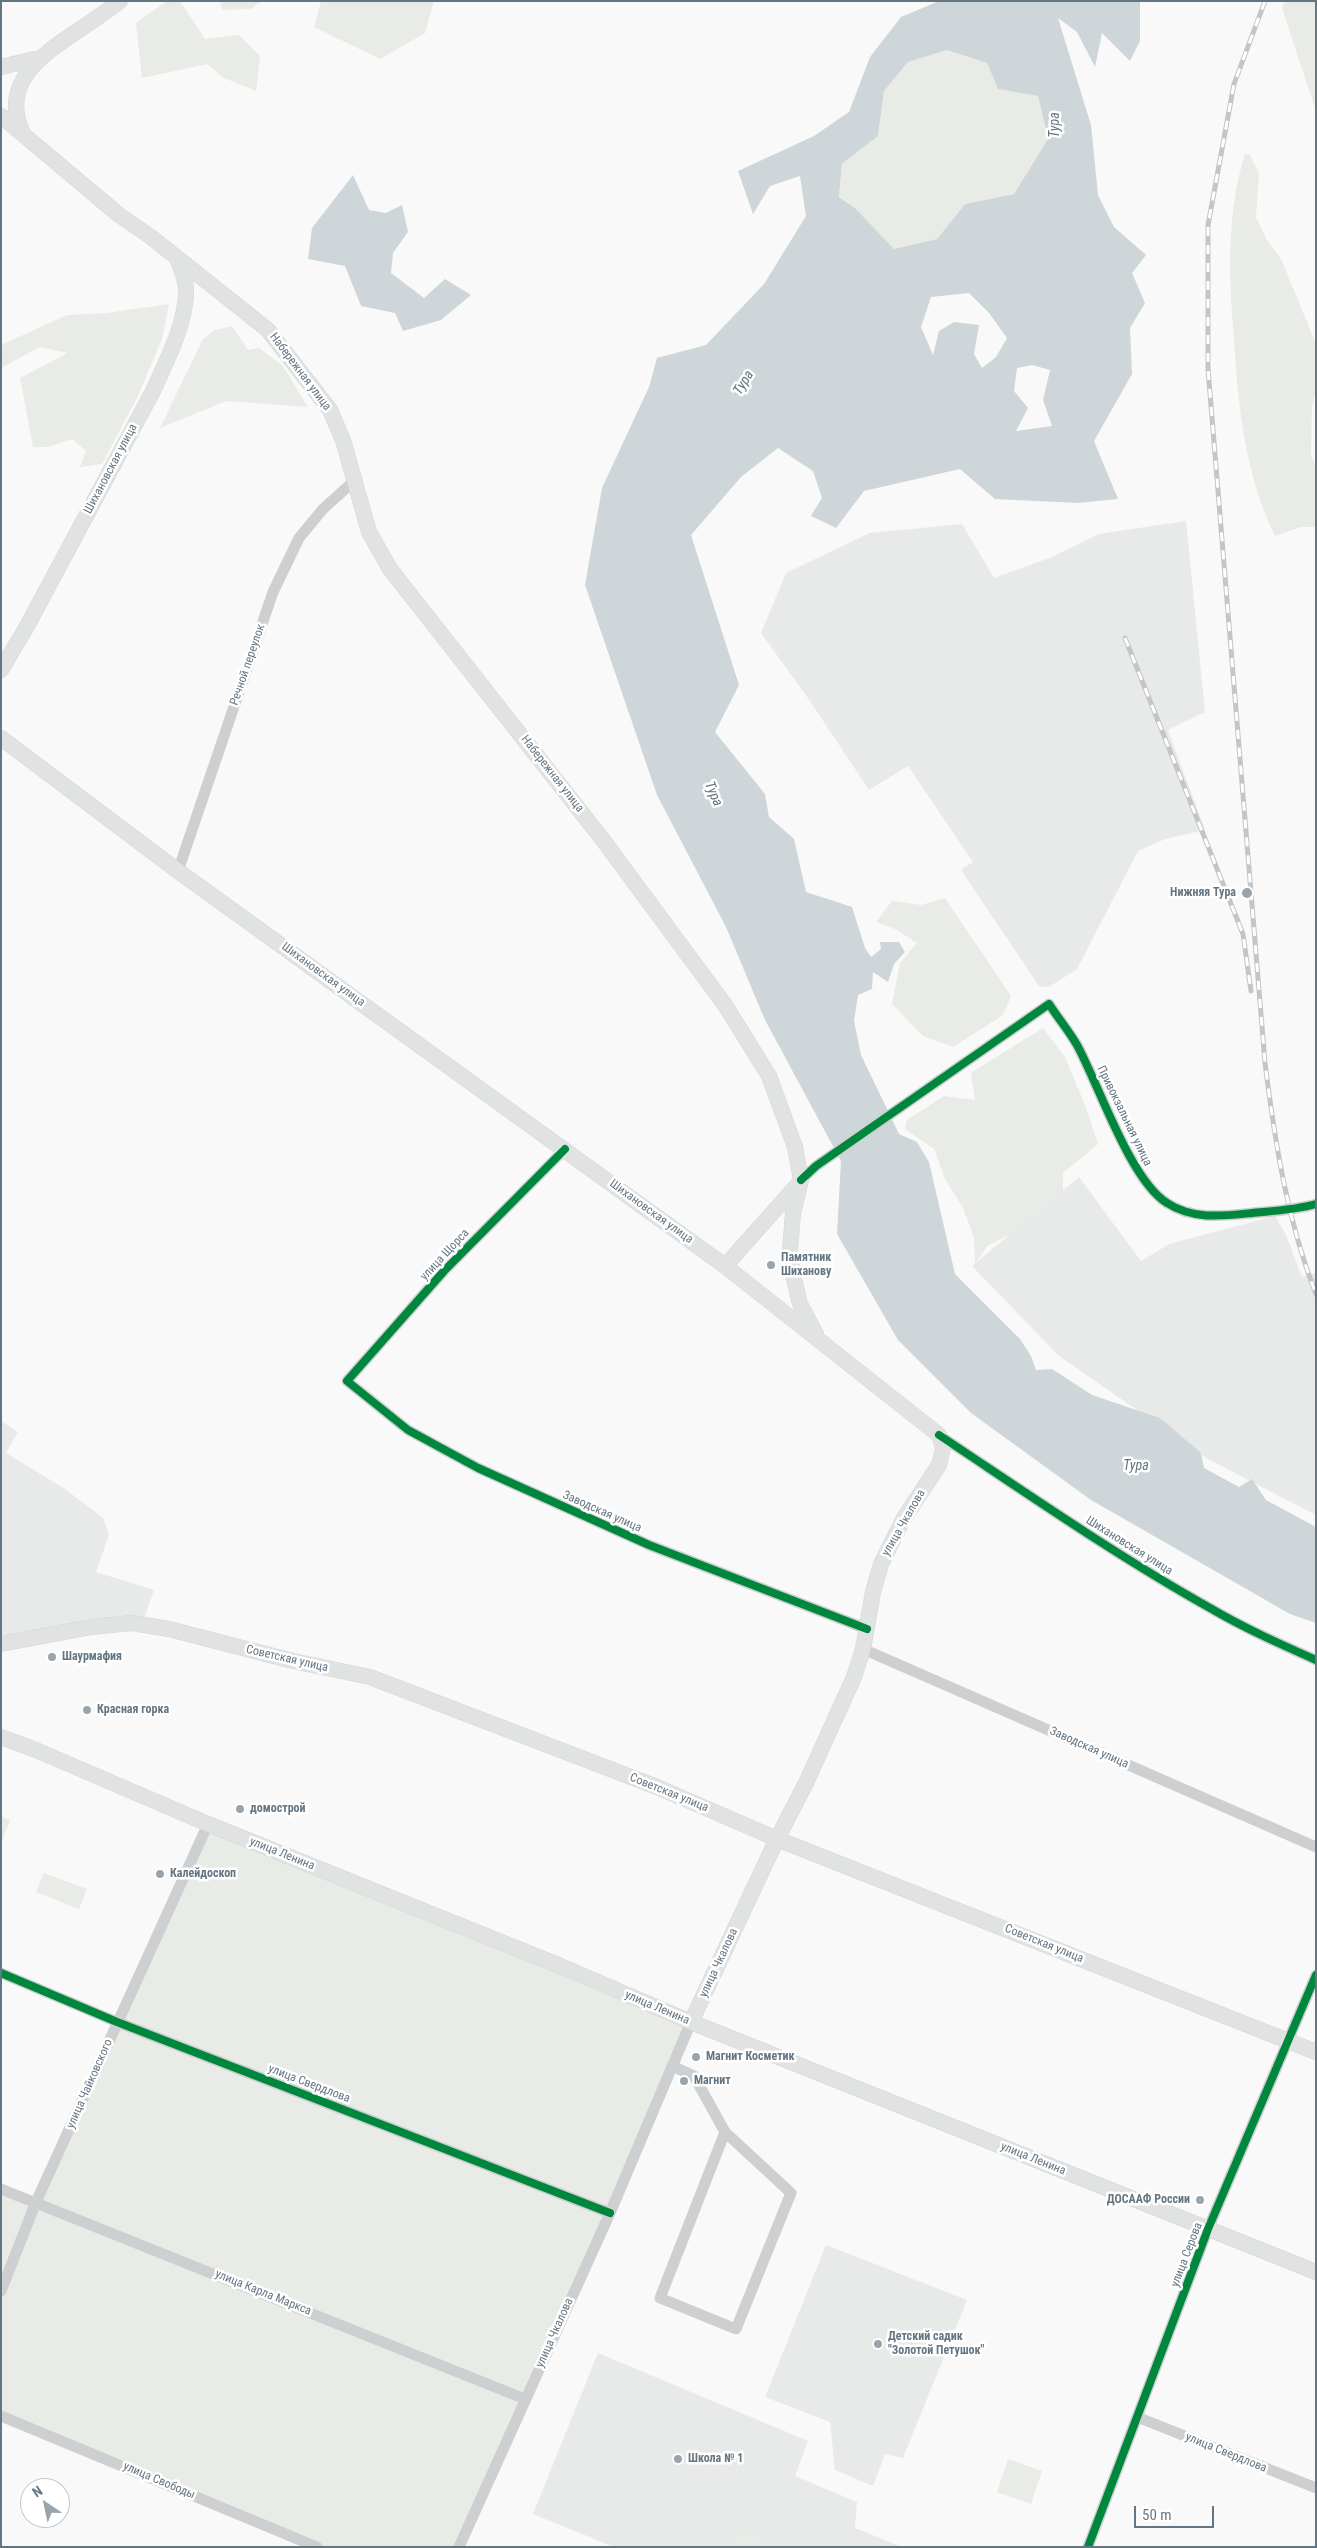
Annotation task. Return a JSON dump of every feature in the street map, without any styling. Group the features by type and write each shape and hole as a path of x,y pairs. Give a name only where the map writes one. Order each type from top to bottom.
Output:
{"main road":[{"path":"29,140 13,112 12,98 15,86 22,73 36,59 120,1"},
{"path":"1,67 36,59"},
{"name":"Набережная улица","path":"1,116 119,215 204,278 268,330 305,375 330,410 343,440 369,532 390,569 603,840 688,953 749,1042 769,1076 784,1112 795,1147 801,1180 793,1212 790,1251 794,1279 800,1304 819,1340"},
{"name":"Шихановская улица","path":"1,670 18,644 153,391 177,331 185,299 184,277 177,258"},
{"name":"Шихановская улица","path":"1,738 178,871 725,1266 939,1436"},
{"path":"725,1266 801,1180"},
{"name":"улица Чкалова","path":"691,2022 777,1839 806,1784 854,1677 863,1649 873,1592 887,1550 904,1518 939,1465 943,1448 939,1436"},
{"name":"Советская улица","path":"1,1644 91,1627 132,1623 169,1629 293,1661 370,1677 657,1787 777,1839 1316,2052"},
{"name":"улица Ленина","path":"1,1737 691,2022 1316,2272"}],"street":[{"path":"185,299 194,286 204,278"},
{"name":"Речной переулок","path":"178,871 273,592 299,538 323,509 354,480"},
{"name":"Привокзальная улица","path":"801,1180 816,1166 1049,1004 1076,1045 1135,1166 1156,1196 1168,1204 1188,1212 1216,1217 1289,1210 1316,1204"},
{"name":"улица Щорса","path":"347,1381 444,1271 565,1149"},
{"name":"Заводская улица","path":"347,1381 408,1430 478,1468 649,1545 867,1629"},
{"name":"Шихановская улица","path":"939,1436 1049,1509 1171,1585 1249,1629 1316,1660"},
{"name":"Заводская улица","path":"863,1649 1316,1847"},
{"name":"улица Чайковского","path":"1,2291 36,2202 208,1824"},
{"name":"улица Свердлова","path":"1,1973 117,2022 610,2214"},
{"name":"улица Серова","path":"1088,2547 1208,2229 1316,1975"},
{"name":"улица Чкалова","path":"459,2547 610,2214 691,2022"},
{"path":"672,2066 694,2076 725,2132 791,2193 736,2329 660,2298 725,2132"},
{"name":"улица Карла Маркса","path":"1,2189 525,2399"},
{"name":"улица Свободы","path":"1,2416 317,2547"},
{"name":"улица Свердлова","path":"1137,2417 1316,2488"}],"shaded area":[{"path":"167,1 180,1 205,39 239,35 260,56 256,91 222,77 207,64 142,78 136,23"},
{"path":"220,1 263,1 250,9 222,10"},
{"path":"321,1 434,1 425,33 380,59 314,27"},
{"path":"1285,1 1316,1 1316,111 1282,8"},
{"path":"947,50 987,63 998,89 1038,96 1048,139 1014,194 965,204 937,239 894,249 855,208 839,196 842,164 878,136 884,91 908,62"},
{"path":"1245,154 1250,155 1259,174 1256,217 1267,240 1281,259 1316,344 1316,388 1312,407 1311,455 1316,466 1316,527 1301,527 1275,536 1256,489 1245,440 1238,390 1231,292 1230,246 1235,200"},
{"path":"169,304 162,339 137,398 102,464 80,467 86,451 72,439 48,447 33,447 20,378 68,353 40,347 1,368 1,345 67,315 107,313"},
{"path":"232,326 248,350 259,348 283,366 308,407 226,401 160,428 203,339 215,330"},
{"path":"1186,521 1205,712 1168,730 1205,830 1165,839 1138,851 1077,969 1049,987 1039,986 961,870 973,862 908,766 869,790 810,701 761,633 786,573 870,533 962,524 994,578 1052,557 1099,534"},
{"path":"945,898 1011,996 1003,1015 953,1047 923,1036 892,1004 900,963 917,943 895,929 876,922 892,901 921,905"},
{"path":"1043,1028 1065,1057 1085,1105 1098,1144 1063,1173 1063,1191 1019,1230 987,1246 975,1264 974,1237 963,1208 945,1179 934,1149 905,1129 907,1120 944,1096 975,1100 971,1073"},
{"path":"1079,1177 1141,1261 1169,1244 1275,1216 1286,1235 1302,1277 1316,1273 1316,1515 1208,1459 1059,1356 972,1266"},
{"path":"1,1421 18,1432 6,1453 65,1489 103,1518 109,1535 96,1572 154,1590 144,1618 107,1618 1,1637"},
{"path":"1,1817 10,1820 2,1841 1,1841"},
{"path":"208,1824 691,2022 459,2547 317,2547 1,2416 1,2189 36,2202"},
{"path":"44,1873 87,1889 79,1909 36,1892"},
{"path":"826,2245 967,2300 903,2458 885,2454 873,2486 835,2470 830,2422 765,2397"},
{"name":"Школа № 1","path":"598,2353 808,2441 795,2476 857,2502 855,2528 902,2547 614,2547 533,2514"},
{"path":"1008,2459 1042,2471 1031,2504 997,2492"},
{"path":"741,2529 777,2543 776,2547 734,2547"},
{"path":"783,2536 810,2547 779,2547"}],"water":[{"name":"Тура","path":"939,1 1140,1 1140,41 1130,61 1102,33 1095,67 1077,32 1058,18 1091,125 1098,195 1114,227 1146,255 1132,273 1145,303 1130,328 1132,374 1094,441 1118,499 1078,503 995,499 960,469 864,491 836,528 811,516 822,498 813,471 778,448 741,477 691,535 739,685 715,732 765,794 769,817 794,839 806,892 852,907 865,948 871,957 881,949 880,942 899,942 905,952 894,964 888,982 873,972 872,989 858,995 854,1021 861,1055 899,1134 917,1142 929,1162 955,1274 1020,1339 1031,1356 1036,1370 1052,1369 1092,1395 1160,1418 1201,1453 1204,1468 1239,1487 1252,1479 1266,1500 1316,1527 1316,1623 1290,1614 1091,1500 971,1413 898,1340 837,1234 841,1161 765,1020 726,927 657,795 585,585 602,488 649,387 657,358 706,345 764,284 806,216 800,176 770,186 753,214 738,171 814,136 849,112 870,57 901,17","holes":["947,50 987,63 998,89 1038,96 1048,139 1014,194 965,204 937,239 894,249 855,208 839,197 842,164 878,136 884,91 908,62","969,293 989,313 1007,338 996,357 982,368 974,354 979,325 954,322 939,331 933,355 921,327 931,297","1032,365 1050,370 1043,400 1052,426 1016,431 1028,408 1014,391 1017,368"]},
{"path":"353,175 369,210 386,213 402,205 408,232 393,253 391,273 424,298 445,279 471,295 441,320 403,331 395,313 361,306 345,266 308,259 312,228"}],"railway":[{"path":"1265,1 1234,84 1208,225 1208,369 1265,1063 1283,1180 1297,1238 1316,1294"},
{"path":"1125,638 1243,934 1251,991"}],"cycle path":[{"path":"801,1180 816,1166 1049,1004 1077,1045 1116,1130 1140,1174 1153,1191 1167,1203 1187,1212 1219,1216 1284,1210 1316,1204"},
{"path":"565,1149 444,1271 347,1381 408,1430 478,1468 649,1545 867,1629"},
{"path":"939,1435 1073,1524 1175,1588 1236,1622 1316,1660"},
{"path":"1,1973 117,2022 610,2213"},
{"path":"1088,2547 1208,2229 1316,1975"}],"place":[{"name":"Нижняя Тура","path":"1247,893"},
{"name":"Памятник Шиханову","path":"771,1265"},
{"name":"Шаурмафия","path":"52,1657"},
{"name":"Красная горка","path":"87,1710"},
{"name":"домострой","path":"240,1809"},
{"name":"Калейдоскоп","path":"160,1874"},
{"name":"Магнит Косметик","path":"696,2057"},
{"name":"Магнит","path":"684,2081"},
{"name":"ДОСААФ России","path":"1200,2200"},
{"name":"Детский садик \"Золотой Петушок\"","path":"878,2344"},
{"name":"Школа № 1","path":"678,2459"}]}
